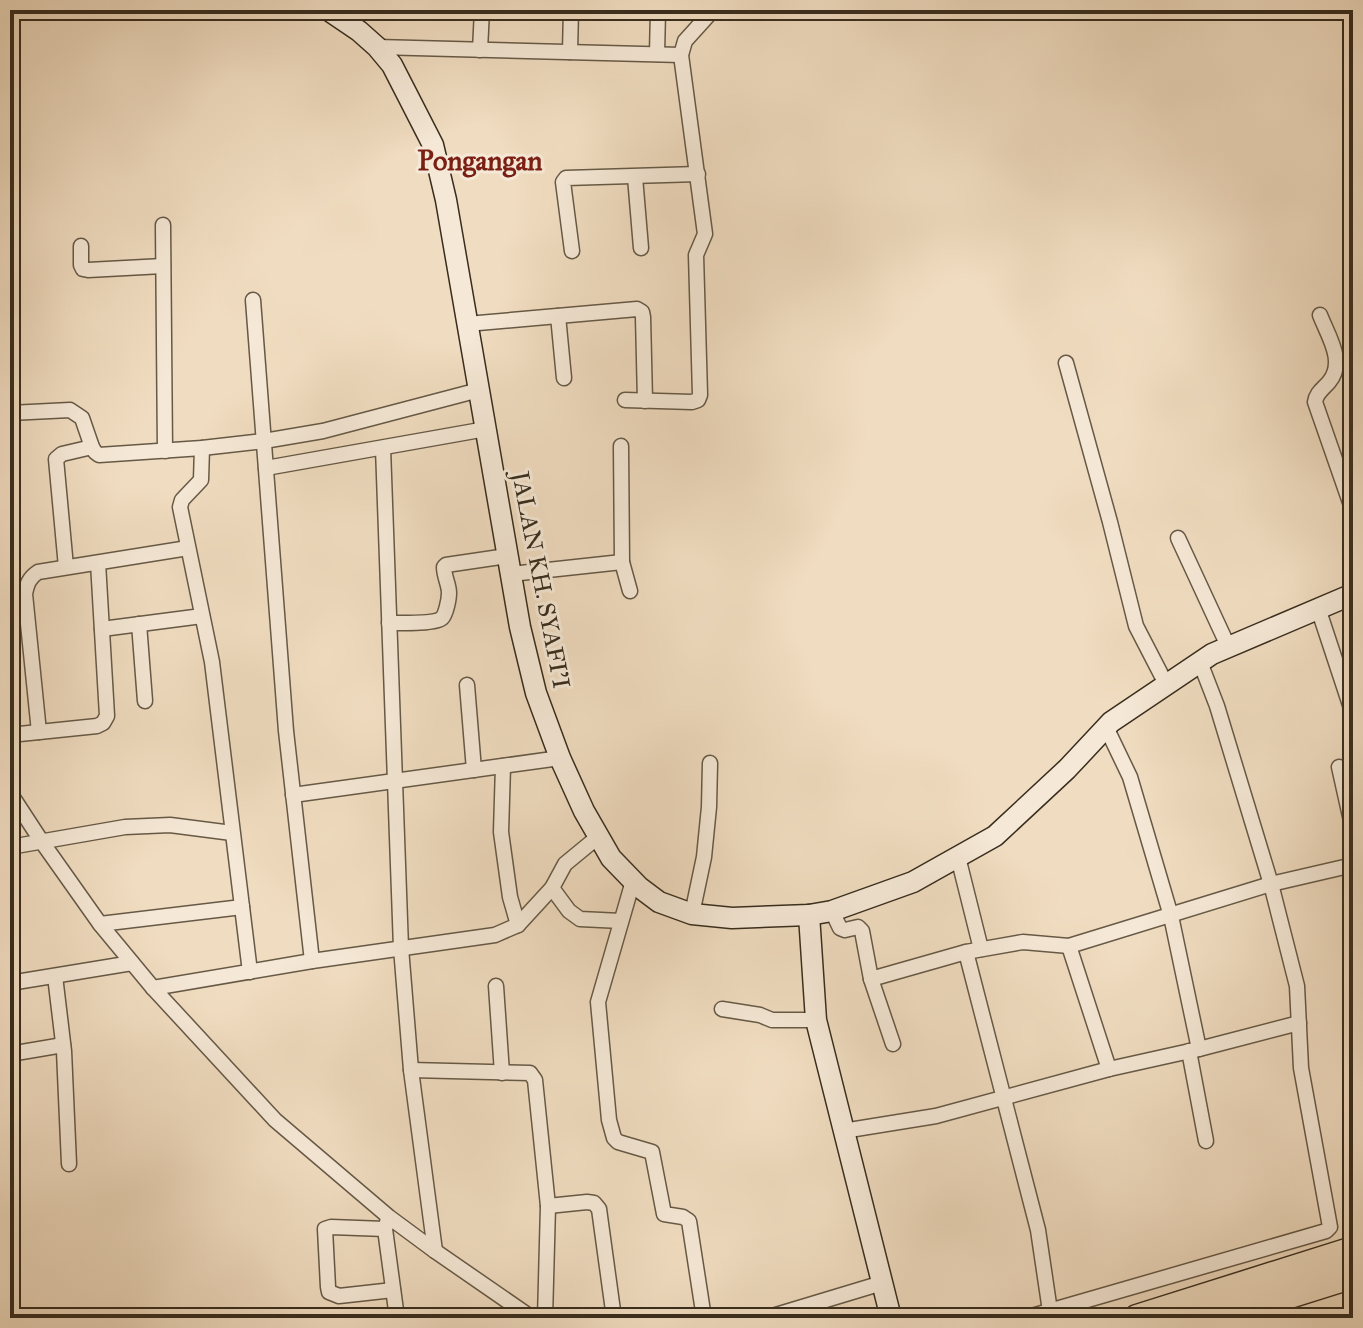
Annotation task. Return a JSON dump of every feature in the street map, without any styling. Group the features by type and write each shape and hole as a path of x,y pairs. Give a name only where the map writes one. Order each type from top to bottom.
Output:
{"highway":[{"path":"1137,1318 1353,1250"},
{"path":"1216,1318 1353,1275"}],"main road":[{"name":"JALAN KH. SYAFI'I","path":"328,10 359,31 392,65 433,145 446,200 520,627 536,693 584,811 611,858 659,902 692,914 732,918 809,915 832,911 913,882 995,836 1067,769 1106,727 1166,684 1228,646 1353,594"},
{"path":"809,915 816,1020 891,1318"}],"street":[{"path":"480,50 482,10"},
{"path":"570,52 571,10"},
{"path":"657,54 658,10"},
{"path":"625,400 692,402 698,400 700,395 696,255 705,234 681,55 688,37 713,10"},
{"path":"377,47 681,55"},
{"path":"572,251 566,178 698,174"},
{"path":"635,177 641,248"},
{"path":"163,225 165,451"},
{"path":"81,246 83,269 163,266"},
{"path":"253,300 286,731 312,961"},
{"path":"467,324 637,309 642,312 645,401"},
{"path":"1320,315 1337,361 1333,378 1317,394 1315,402 1353,511"},
{"path":"558,316 564,378"},
{"path":"1066,363 1136,626 1166,684"},
{"path":"10,413 70,410 82,418 92,447 99,455 202,448 323,431 479,390"},
{"path":"266,468 486,429"},
{"path":"621,446 622,562 630,591"},
{"path":"66,567 56,459 62,454 92,447"},
{"path":"202,448 201,480 180,504 212,662 250,972"},
{"path":"383,448 401,948 411,1070 435,1251"},
{"path":"1178,538 1228,646"},
{"path":"39,732 25,594 31,577 38,572 188,548"},
{"path":"389,623 430,622 443,617 449,595 444,576 446,565 622,562"},
{"path":"10,735 97,726 107,716 98,563"},
{"path":"1318,608 1353,714"},
{"path":"102,629 202,616"},
{"path":"139,624 145,701"},
{"path":"1025,1318 1314,1235 1330,1227 1301,1068 1297,986 1271,884 1217,706 1200,662"},
{"path":"467,685 474,770"},
{"path":"1106,727 1130,777 1171,916 1206,1141"},
{"path":"293,795 560,758"},
{"path":"692,914 704,857 710,763"},
{"path":"503,766 501,832 510,897 518,925"},
{"path":"1339,767 1353,830"},
{"path":"10,793 100,924 153,988 275,1120 387,1223 435,1251 532,1318"},
{"path":"10,847 125,827 170,825 232,833"},
{"path":"153,988 495,935 518,925 552,888 565,864 599,836"},
{"path":"958,857 1003,1098 1038,1230 1050,1311"},
{"path":"871,979 974,951 1023,942 1069,946 1271,884 1353,865"},
{"path":"633,881 598,1002 609,1120 618,1142 652,1152 664,1214 689,1221 704,1318"},
{"path":"552,888 574,916 580,919 621,921"},
{"path":"100,924 242,907"},
{"path":"832,911 840,928 855,927 862,931 871,979 893,1044"},
{"path":"1069,946 1109,1069"},
{"path":"10,983 132,963"},
{"path":"55,976 63,1045 69,1164"},
{"path":"496,986 502,1073"},
{"path":"722,1009 772,1020 816,1020"},
{"path":"843,1131 936,1116 1109,1069 1299,1023"},
{"path":"10,1054 63,1045"},
{"path":"411,1070 530,1073 535,1080 548,1206 545,1318"},
{"path":"10,1181 12,1217"},
{"path":"548,1206 587,1202 594,1203 599,1209 614,1318"},
{"path":"387,1223 397,1318"},
{"path":"387,1223 325,1229 328,1287 329,1292 339,1296 393,1290"},
{"path":"766,1318 882,1283"}],"district":[{"name":"Pongangan","path":"480,160"}]}
